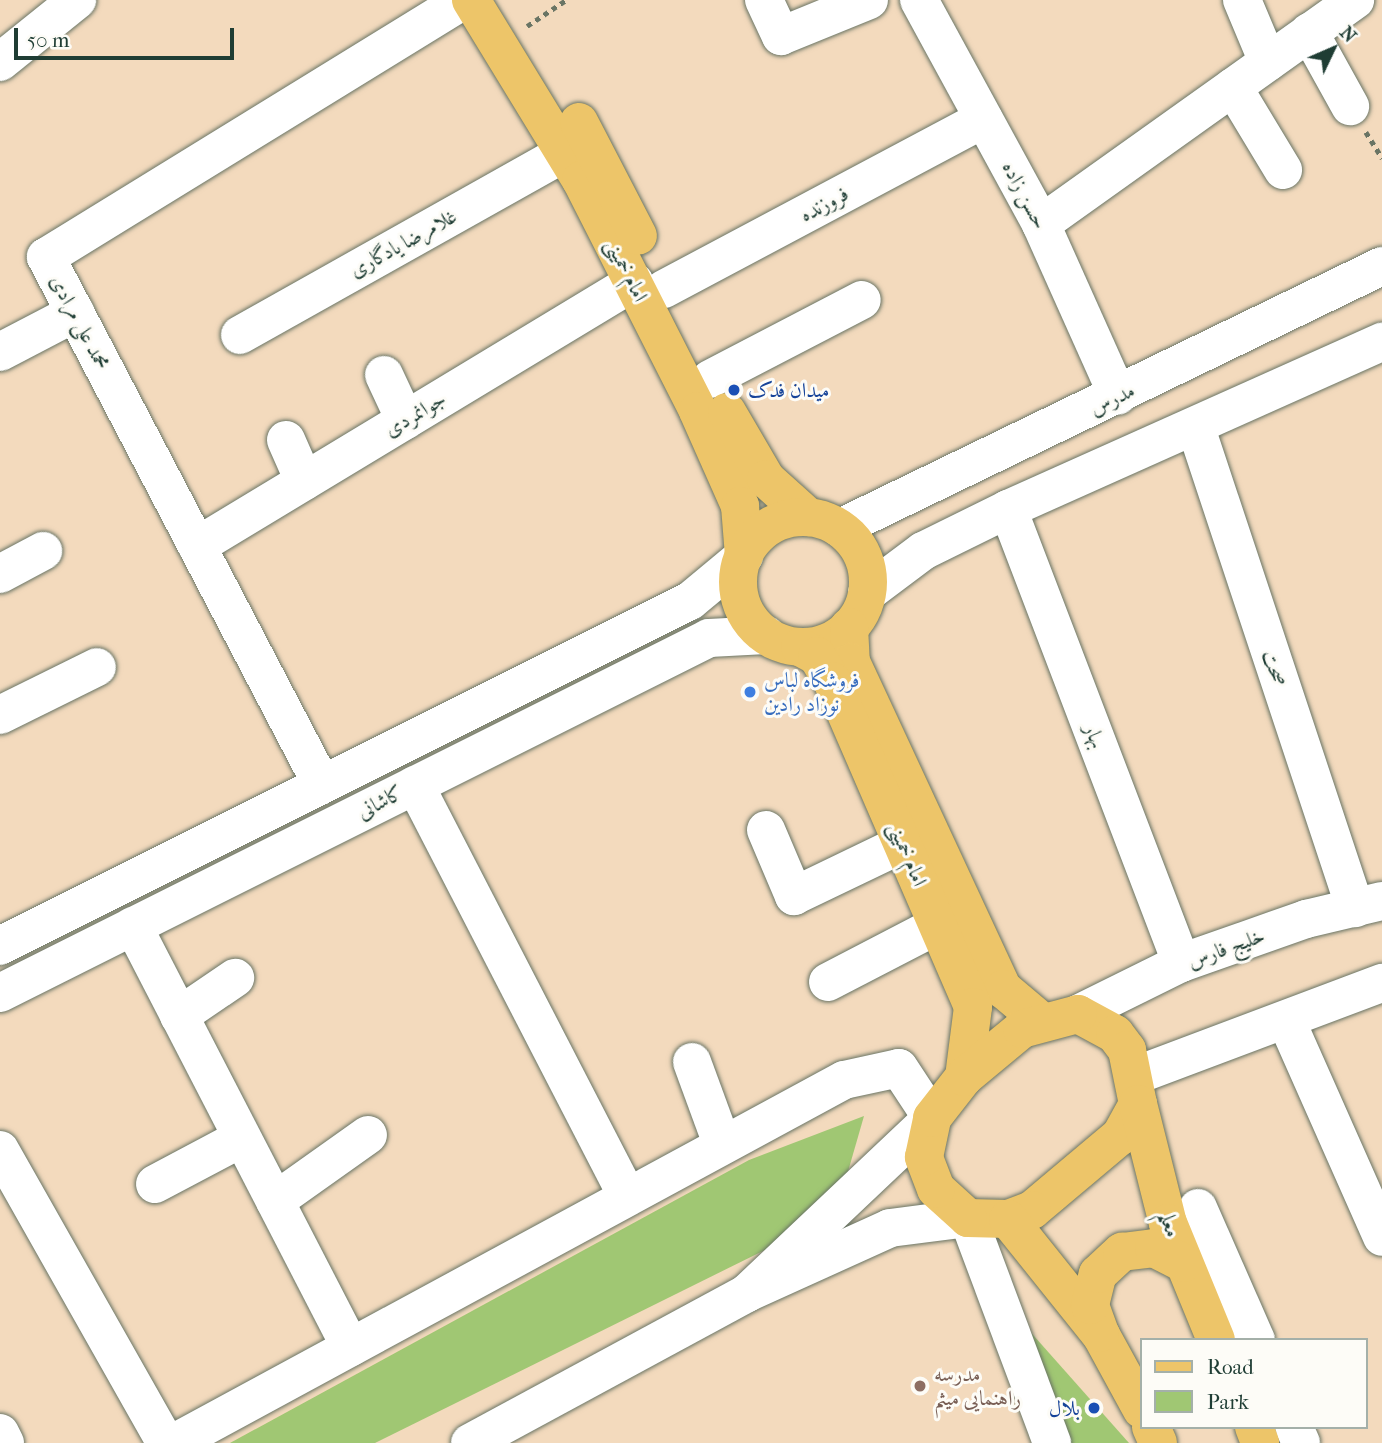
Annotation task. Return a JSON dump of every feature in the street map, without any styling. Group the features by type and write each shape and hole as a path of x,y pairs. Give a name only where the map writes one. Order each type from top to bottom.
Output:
{"main road":[{"name":"امام خمینی","path":"471,0 710,379 766,479 824,523"},
{"name":"امام خمینی","path":"510,15 610,176 649,286 729,474 740,506 744,555"},
{"path":"824,523 859,546 867,593 849,628 818,645 783,641 743,606 738,587 744,555 773,524 824,523"},
{"name":"امام خمینی","path":"849,628 851,662 1003,989 1041,1021"},
{"name":"امام خمینی","path":"783,641 817,656 832,681 973,1007 964,1077"},
{"path":"1078,1014 1115,1034 1137,1089 1100,1155 1041,1204 1008,1219 968,1217 936,1189 924,1157 932,1118 964,1077 1041,1021 1078,1014"},
{"name":"معلم","path":"1137,1089 1183,1263 1215,1338"},
{"path":"1008,1219 1101,1335"},
{"path":"1140,1406 1101,1335 1090,1305 1106,1266 1122,1252 1154,1248 1183,1263"}],"street":[{"path":"0,62 77,0"},
{"name":"محمد علی مرادی","path":"322,785 46,257 464,0"},
{"path":"764,0 780,36 869,0"},
{"name":"حسن زاده","path":"919,0 1041,224 1118,396"},
{"path":"1242,0 1268,62"},
{"path":"1041,224 1355,0"},
{"path":"1309,32 1350,106"},
{"path":"1233,87 1283,170"},
{"name":"فروزنده","path":"649,286 984,119"},
{"name":"غلامرضا یادگاری","path":"240,335 566,152"},
{"name":"مدرس","path":"824,523 1118,396 1382,266"},
{"name":"جوانمردی","path":"197,546 405,420 649,286"},
{"path":"710,379 862,300"},
{"path":"0,352 75,313"},
{"path":"867,593 923,551 1008,509 1196,428 1382,342"},
{"path":"384,375 405,420"},
{"name":"صحت","path":"1196,428 1368,904"},
{"path":"286,440 304,481"},
{"name":"بهار","path":"1008,509 1181,963"},
{"path":"0,574 43,551"},
{"name":"کاشانی","path":"0,946 690,601 744,555"},
{"name":"کاشانی","path":"0,993 709,638 783,641"},
{"path":"0,715 97,667"},
{"path":"415,785 627,1196"},
{"path":"766,830 794,896 904,843"},
{"name":"خلیج فارس","path":"1078,1014 1181,963 1368,904"},
{"path":"828,982 938,925"},
{"path":"133,926 350,1347"},
{"path":"179,1016 235,978"},
{"path":"1137,1089 1286,1020 1382,984"},
{"path":"1286,1020 1382,1237"},
{"path":"692,1062 722,1144"},
{"path":"174,1443 844,1080 900,1068 932,1118 747,1293"},
{"path":"275,1201 368,1135"},
{"path":"155,1184 242,1138"},
{"path":"0,1150 166,1443"},
{"path":"1198,1209 1255,1338"},
{"path":"470,1443 747,1293 890,1228 968,1217 1052,1443"},
{"path":"0,1433 5,1443"}],"path":[{"path":"510,15 566,0"}],"green space":[{"path":"864,1116 847,1175 777,1244 375,1443 230,1443 749,1160"},
{"path":"1026,1327 1129,1443 1060,1443"}],"place":[{"name":"میدان فدک","path":"734,390"},
{"name":"فروشگاه لباس نوزاد رادین","path":"750,692"},
{"name":"مدرسه راهنمایی میثم","path":"920,1386"},
{"name":"بلال","path":"1094,1408"}]}
